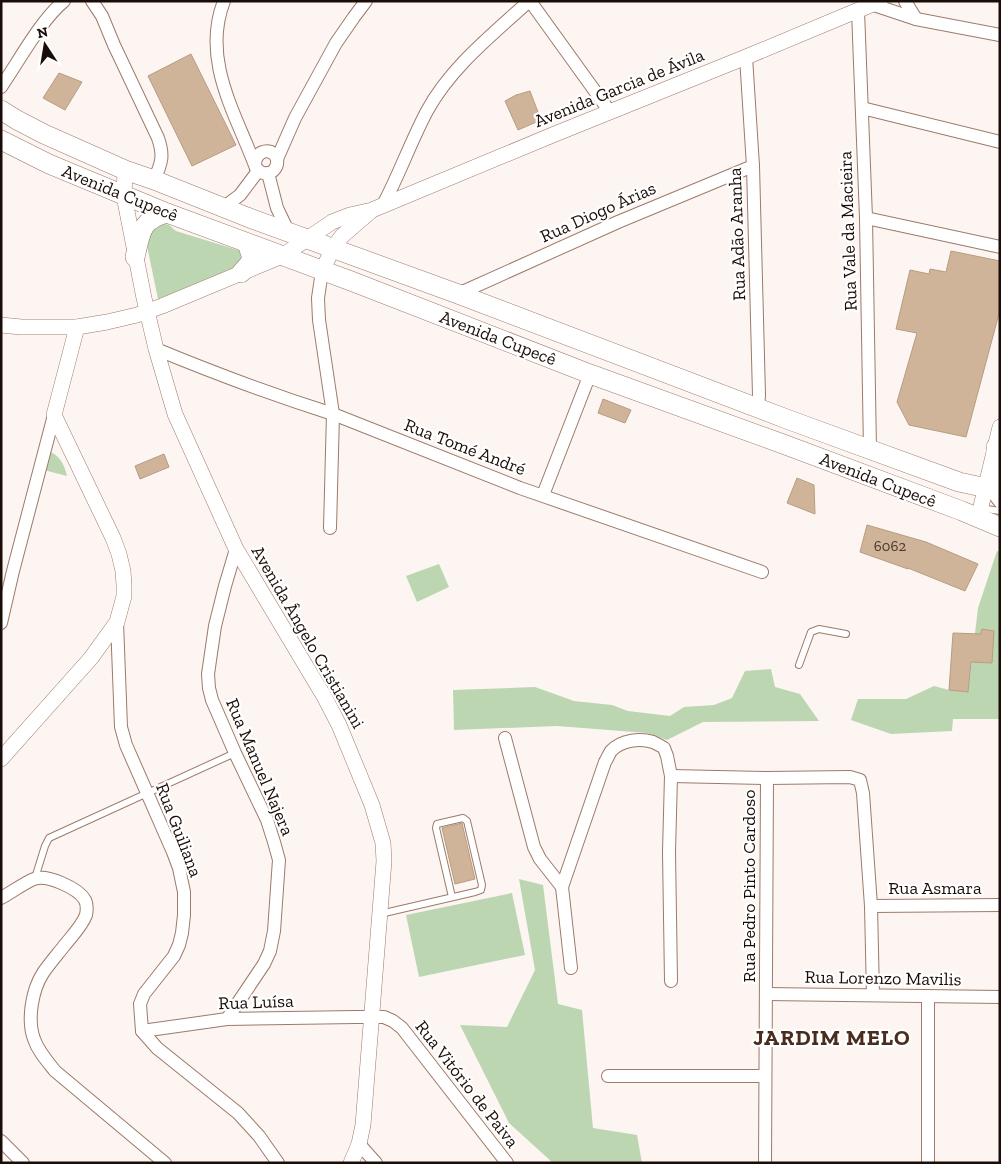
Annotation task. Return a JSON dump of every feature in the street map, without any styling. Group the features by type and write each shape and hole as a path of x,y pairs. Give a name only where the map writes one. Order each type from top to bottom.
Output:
{"main road":[{"name":"Avenida Cupecê","path":"1,110 44,134 125,170 224,208 458,294 758,409 959,482 995,485"},
{"name":"Avenida Cupecê","path":"1,140 49,164 167,213 590,374 751,431 956,510 979,514 1000,527"},
{"path":"135,257 140,233 145,225 150,219 167,213"},
{"path":"240,273 252,258 247,243"},
{"path":"995,485 996,447"}],"street":[{"path":"1,87 38,32 64,1"},
{"path":"92,1 102,16 158,138 162,159 154,180"},
{"path":"224,1 217,29 216,47 219,68 224,88 260,170"},
{"path":"269,154 295,118 336,43 366,1"},
{"path":"378,208 393,186 428,110 444,86 463,62 529,1 610,112"},
{"path":"905,1 916,19"},
{"path":"877,3 916,19 1000,35"},
{"name":"Avenida Garcia de Ávila","path":"1,325 77,327 107,322 147,311 282,256 332,222 378,208 877,3"},
{"name":"Rua Vale da Macieira","path":"858,11 866,218 870,450"},
{"name":"Rua Adão Aranha","path":"746,57 753,166 758,409"},
{"path":"862,108 1000,142"},
{"path":"240,127 277,163 274,170 260,170"},
{"path":"269,154 258,154 255,159 288,231"},
{"name":"Rua Diogo Árias","path":"458,294 618,222 753,166"},
{"name":"Avenida Ângelo Cristianini","path":"125,170 124,196 135,257 156,350 175,414 236,550 325,698 339,726 372,805 383,843 384,861 363,1125 359,1144 351,1163"},
{"path":"224,208 240,195 260,170"},
{"name":"Avenida Garcia de Ávila","path":"322,271 342,236 378,208"},
{"path":"866,218 1000,247"},
{"path":"322,271 318,298 318,320 333,414 330,528"},
{"path":"1,623 77,327"},
{"name":"Rua Tomé André","path":"156,350 217,374 333,414 502,481 762,572"},
{"path":"544,495 590,374"},
{"path":"1,759 91,658 117,622 124,596 119,554 113,538 54,414"},
{"path":"996,447 1000,427"},
{"path":"979,514 995,485"},
{"name":"Rua Manuel Najera","path":"227,1019 264,964 270,951 274,931 279,860 267,820 235,754 212,700 209,688 209,658 215,626 236,550"},
{"name":"Rua Guiliana","path":"117,622 121,727 126,745 173,852 179,868 184,892 182,934 177,951 144,994 140,1004 142,1030"},
{"path":"505,738 534,847 540,859 562,887"},
{"path":"570,968 562,887 605,762 611,751 619,745 629,741 641,740 653,742 664,748 671,776 669,852 671,981"},
{"path":"671,776 856,778 860,780 863,793 871,906 873,995"},
{"name":"Rua Pedro Pinto Cardoso","path":"765,1163 767,778"},
{"path":"1,898 35,878 51,879 66,885 86,901 86,915 43,973 36,987 32,1002 31,1022 33,1039 42,1056 55,1071 165,1163"},
{"name":"Rua Asmara","path":"871,906 1000,905"},
{"name":"Rua Lorenzo Mavilis","path":"766,994 1000,997"},
{"path":"928,996 928,1163"},
{"name":"Rua Luísa","path":"142,1030 227,1019 372,1017"},
{"name":"Rua Vitório de Paiva","path":"372,1017 388,1019 402,1028 507,1163"},
{"path":"142,1030 157,1048 238,1113 260,1136 278,1163"},
{"path":"608,1076 765,1076"},
{"path":"1,1141 23,1163"},
{"path":"359,1144 376,1163"}],"lane":[{"path":"979,514 1000,509 995,485"},
{"path":"800,665 812,632 820,629 846,634"},
{"path":"35,878 49,838 235,754"},
{"path":"380,914 479,891 482,888 467,821 463,818 438,824 436,828 452,897"}],"green space":[{"path":"158,222 169,225 176,231 241,251 244,257 239,266 158,299 146,241"},
{"path":"46,451 58,457 67,476 40,469"},
{"path":"997,551 1000,552 1000,719 953,719 952,731 891,734 851,720 858,699 906,699 934,686 968,692 978,608"},
{"path":"439,564 449,587 417,602 406,576"},
{"path":"771,669 775,687 800,694 819,721 703,722 667,740 647,733 557,726 454,730 453,690 535,687 574,701 612,705 628,711 670,716 684,707 714,705 732,698 745,671"},
{"path":"519,879 543,885 558,1004 582,1010 593,1128 637,1135 642,1163 553,1163 509,1123 460,1025 507,1027 535,970"},
{"path":"512,893 525,955 419,977 406,915"}],"building":[{"path":"191,54 236,145 192,166 148,76"},
{"path":"59,73 82,82 65,110 43,98"},
{"path":"530,91 541,120 518,130 505,101"},
{"path":"951,251 1000,261 1000,310 966,437 909,425 897,402 917,333 896,329 910,270 929,274 930,269 946,272"},
{"path":"603,399 631,410 625,423 598,413"},
{"path":"164,454 169,467 140,479 135,466"},
{"path":"797,478 814,485 815,514 787,503"},
{"path":"867,525 926,542 978,564 965,591 908,568 860,552"},
{"path":"982,629 994,631 992,663 971,662 968,692 949,690 953,633 981,634"},
{"path":"462,823 475,879 455,884 442,828"}],"district":[{"name":"JARDIM MELO","path":"832,1037"}]}
